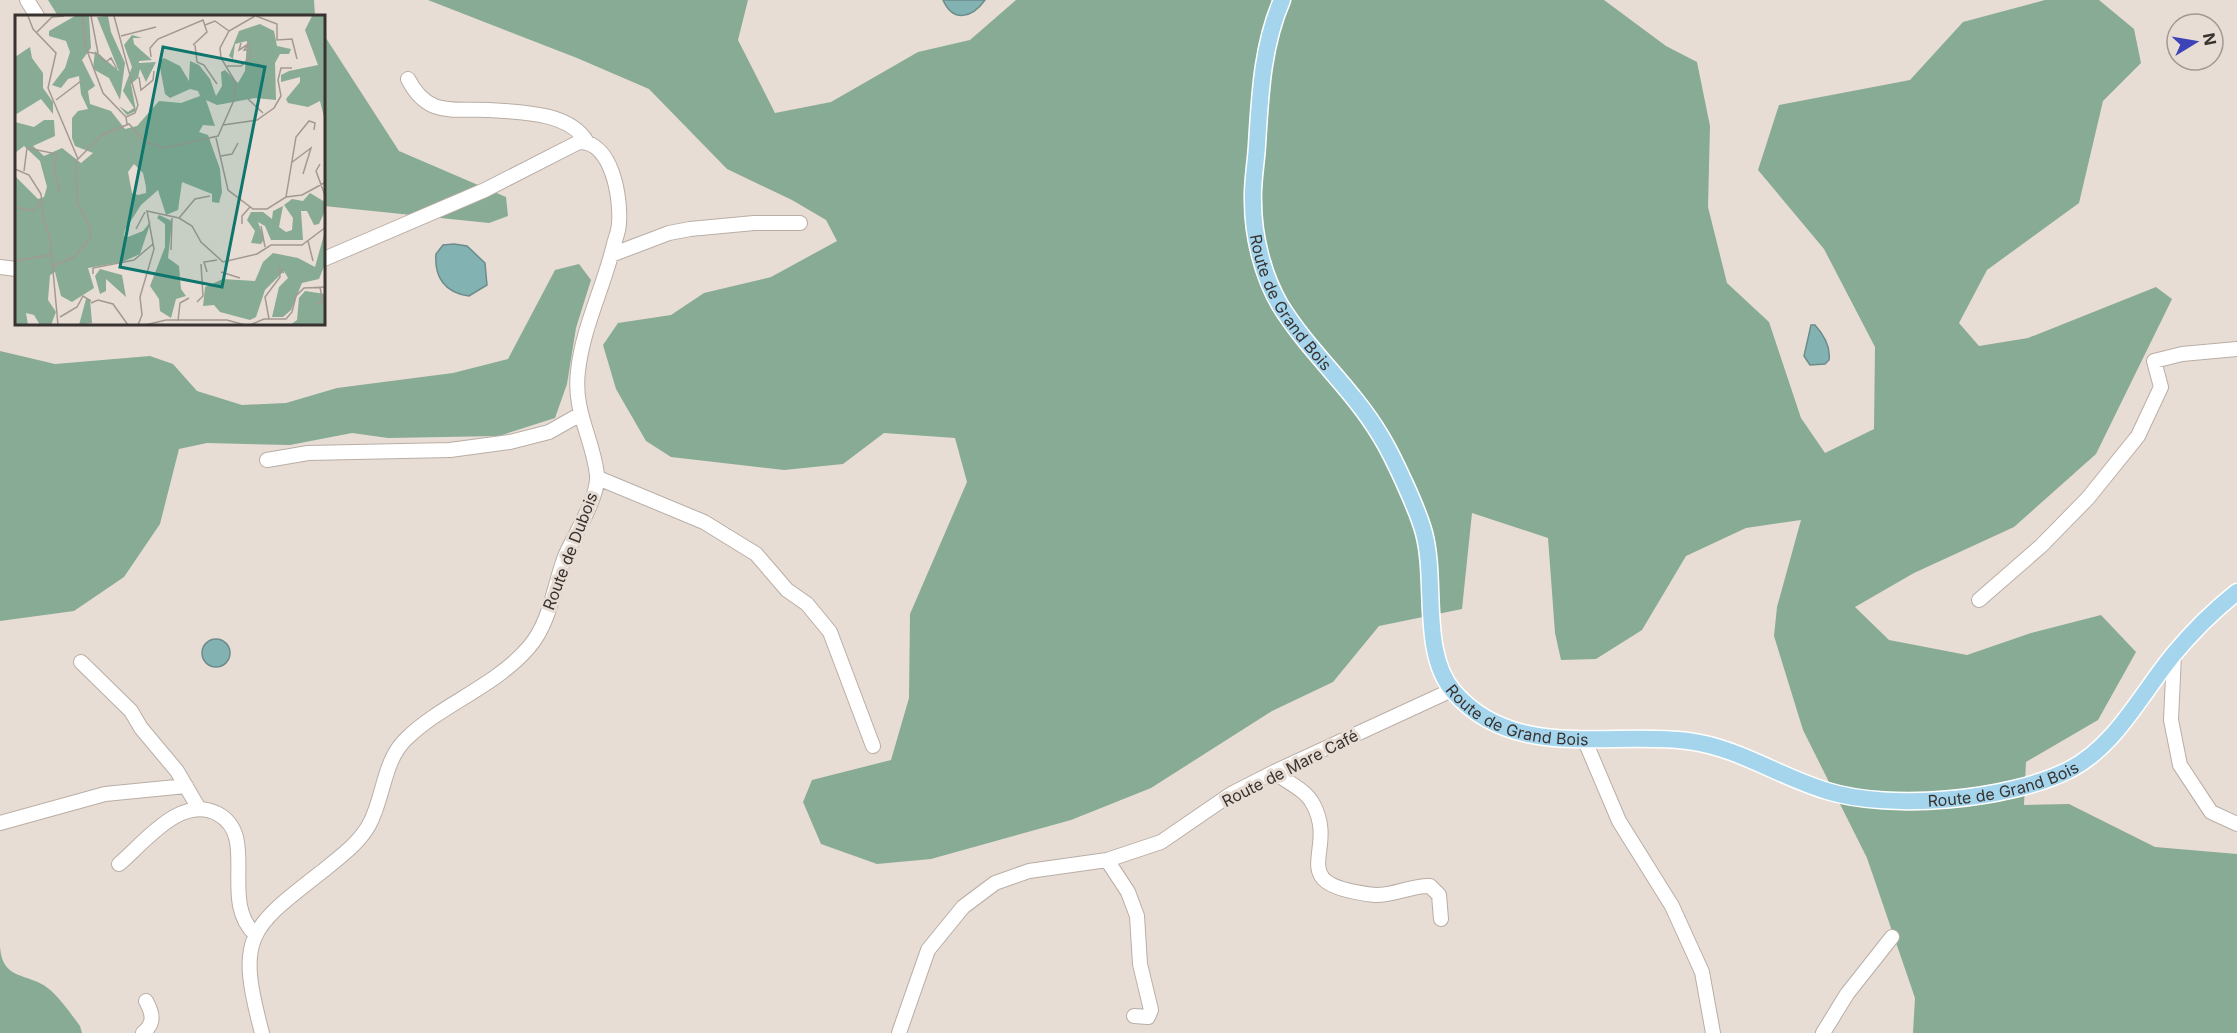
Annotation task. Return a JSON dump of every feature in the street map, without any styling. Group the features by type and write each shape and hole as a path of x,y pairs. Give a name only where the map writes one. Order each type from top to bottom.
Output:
{"main road":[{"name":"Route de Grand Bois","path":"1282,0 1274,20 1262,72 1253,203 1260,254 1279,303 1381,437 1424,529 1431,567 1437,661 1452,690 1476,711 1504,726 1540,737 1586,741 1643,737 1693,741 1827,791 1896,800 1945,799 2029,787 2084,761 2108,740 2174,654 2210,614 2237,592"}],"street":[{"path":"27,0 36,15"},
{"name":"Route de Dubois","path":"262,1033 251,993 249,969 251,940 267,916 351,849 369,825 395,752 405,740 435,716 490,683 531,646 544,621 565,556 589,506 598,478 579,415 577,375 581,350 595,299 611,255 619,223 616,190 605,155 595,144 587,142 576,129 562,120 488,110 444,111 416,94 408,79"},
{"path":"326,258 485,190 579,142 587,142"},
{"path":"611,255 679,231 753,223 800,223"},
{"path":"0,267 15,269"},
{"path":"1979,600 2041,546 2088,498 2138,436 2161,387 2154,361 2182,354 2237,349"},
{"path":"267,460 308,453 450,450 510,442 549,432 579,415"},
{"path":"598,478 704,522 756,554 787,590 807,604 830,633 873,746"},
{"path":"2174,654 2171,720 2180,765 2211,812 2237,824"},
{"path":"81,662 99,682 120,698 141,728 177,771 198,807 224,817 235,832 239,852 240,914 244,925 255,934"},
{"name":"Route de Mare Café","path":"899,1033 928,950 963,907 995,883 1029,871 1107,860 1161,842 1231,794 1452,690"},
{"path":"1586,741 1619,821 1672,906 1702,972 1713,1033"},
{"path":"1274,772 1306,794 1317,812 1320,837 1316,868 1321,877 1342,888 1378,895 1430,886 1439,895 1441,920"},
{"path":"0,822 105,794 186,786"},
{"path":"119,864 177,814 198,807"},
{"path":"1107,860 1128,892 1137,915 1140,964 1151,1010 1148,1017 1134,1016"},
{"path":"1823,1033 1846,994 1892,937"},
{"path":"143,1033 151,1026 152,1019 146,1001"}],"green space":[{"path":"48,0 314,0 315,15 57,15"},
{"path":"428,0 748,0 738,40 775,113 831,102 918,52 970,40 1016,0 1604,0 1666,46 1697,62 1710,126 1708,207 1727,283 1769,322 1801,418 1825,453 1874,429 1875,347 1824,249 1758,170 1779,105 1910,80 1963,22 2045,0 2099,0 2134,29 2141,63 2103,101 2079,203 1987,270 1959,323 1979,346 2028,338 2156,287 2172,299 2096,454 2014,527 1914,573 1855,607 1889,640 1967,655 2031,633 2101,615 2136,652 2098,720 2026,762 2024,805 2069,804 2155,847 2237,854 2237,1033 1913,1033 1915,998 1867,858 1803,730 1774,636 1777,607 1801,520 1746,528 1686,556 1642,630 1596,659 1561,660 1555,633 1548,538 1472,513 1462,609 1379,626 1333,682 1272,711 1151,788 1071,820 931,859 877,864 821,844 803,802 812,780 891,760 909,698 910,614 967,482 955,438 884,433 843,464 784,470 671,457 646,441 616,389 603,345 618,323 671,315 704,293 771,277 837,241 826,220 792,200 727,169 649,89 577,58"},
{"path":"326,38 399,151 506,197 508,216 489,223 326,206"},
{"path":"579,264 591,280 576,328 567,384 555,418 499,436 388,438 352,433 290,445 207,443 179,449 160,524 124,577 74,611 0,621 0,351 55,364 150,356 173,364 197,391 242,405 286,403 337,388 453,373 508,359 555,270"},
{"path":"0,946 6,966 18,975 49,989 80,1026 82,1033 0,1033"}],"water":[{"path":"943,0 985,0 969,14 957,15 947,7"},
{"path":"443,245 467,246 485,263 487,285 469,296 453,291 439,277 436,254"},
{"path":"1811,325 1815,325 1828,345 1829,360 1825,364 1810,365 1804,356"},
{"path":"216,639 226,643 230,653 226,663 216,667 206,663 202,653 206,643"}]}
